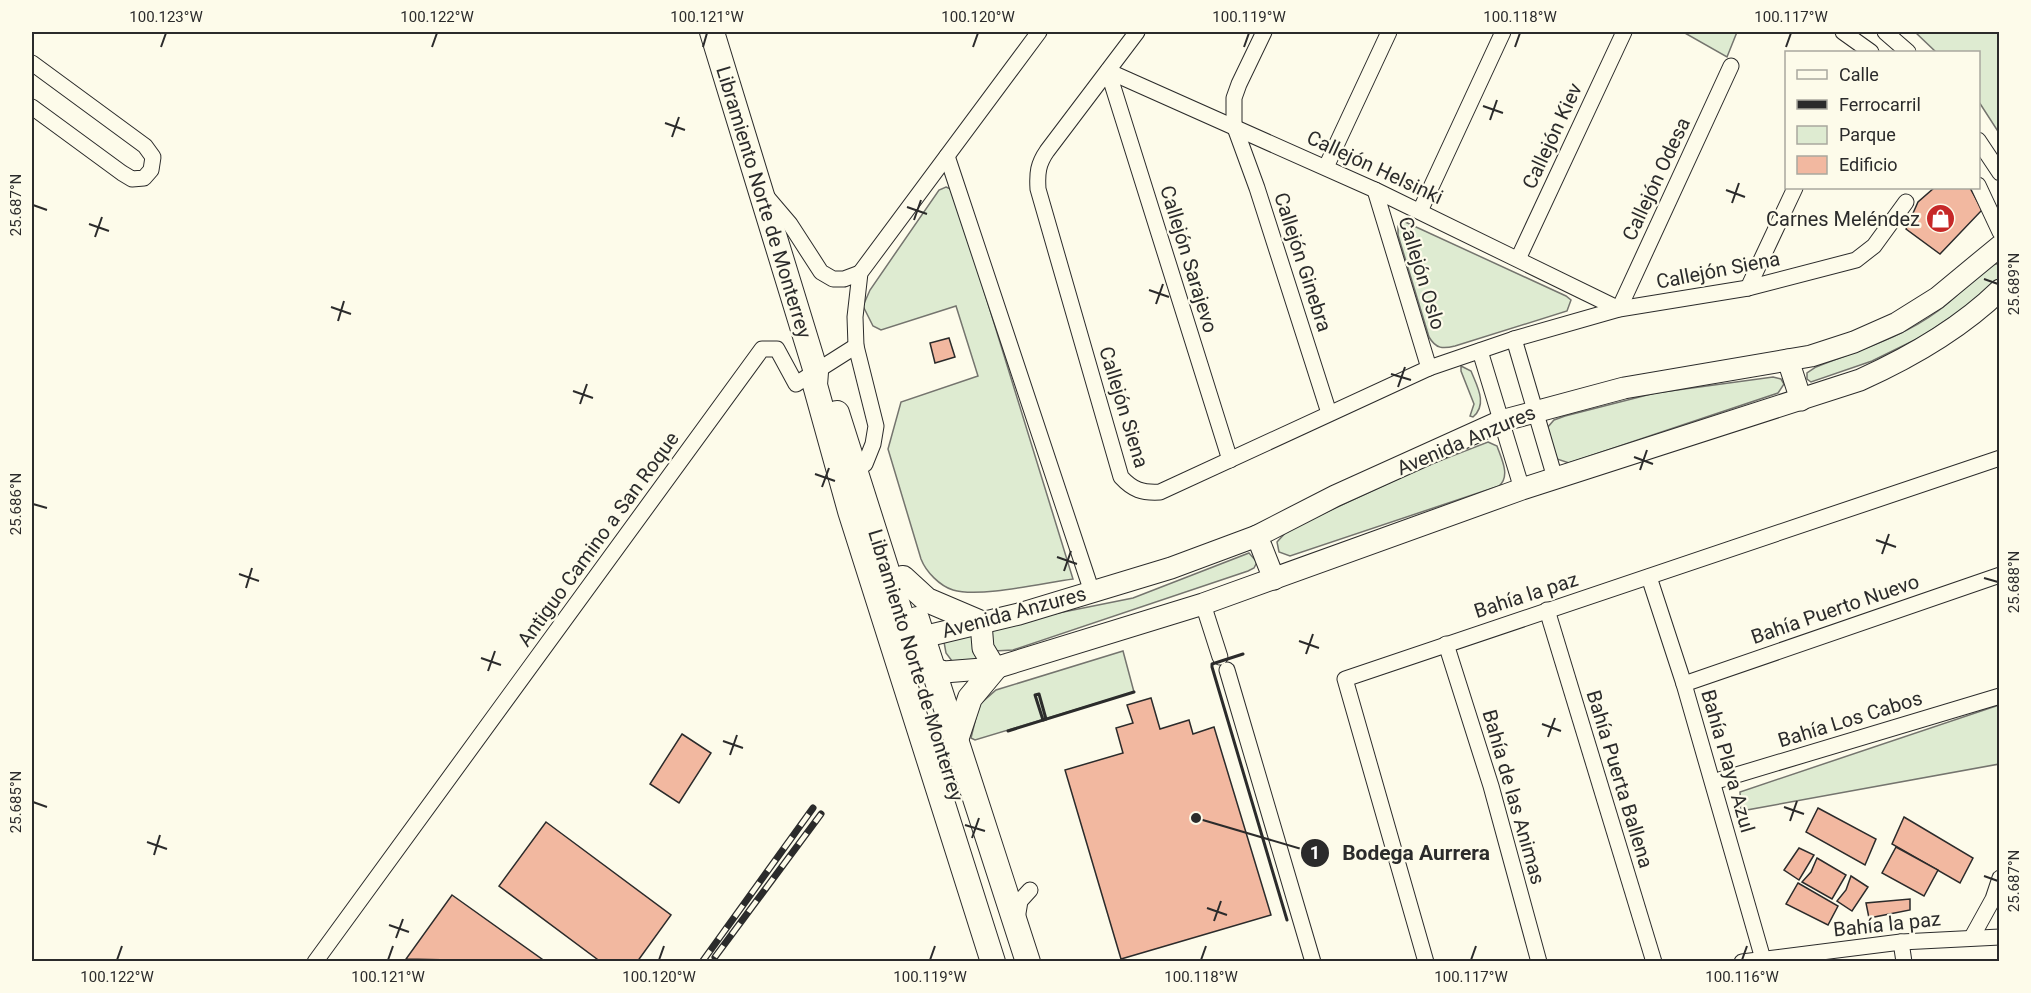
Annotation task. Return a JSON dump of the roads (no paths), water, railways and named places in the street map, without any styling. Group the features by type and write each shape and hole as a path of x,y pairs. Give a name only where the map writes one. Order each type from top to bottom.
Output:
{"main road":[{"name":"Libramiento Norte de Monterrey","path":"712,32 820,376 925,657 1009,962"},
{"name":"Libramiento Norte de Monterrey","path":"820,376 815,385 850,511 993,962"},
{"path":"820,376 839,400 882,504 925,657 957,736 1028,962"},
{"path":"850,511 862,525 906,655 925,657"},
{"path":"903,578 927,600 981,623"},
{"path":"925,657 913,676 915,692 934,753 947,814"},
{"path":"957,736 970,698 995,668"}],"street":[{"path":"865,464 873,444 876,426 856,346 855,317 860,273 1039,32"},
{"name":"Callejón Siena","path":"1137,32 1047,150 1039,163 1037,175 1038,189 1121,477 1131,488 1145,493 1160,492 1429,368 1514,339 1619,309 1748,288 1856,260 1874,246 1906,202"},
{"path":"1234,125 1234,98 1264,32"},
{"path":"1326,167 1389,32"},
{"path":"1420,211 1503,32"},
{"name":"Callejón Kiev","path":"1518,259 1624,32"},
{"path":"1843,32 1870,51"},
{"path":"1885,32 1907,51"},
{"path":"32,63 146,146 153,157 151,170 144,178 132,178 122,173 32,107"},
{"name":"Callejón Odesa","path":"1619,309 1731,66"},
{"name":"Callejón Helsinki","path":"1108,71 1326,167 1619,309"},
{"name":"Callejón Sarajevo","path":"1108,71 1230,460"},
{"name":"Callejón Ginebra","path":"1234,125 1257,188 1329,413"},
{"path":"1980,143 2000,173"},
{"path":"947,156 1092,592"},
{"path":"1748,288 1795,189"},
{"path":"1980,189 2000,232"},
{"name":"Callejón Oslo","path":"1375,190 1429,368"},
{"path":"762,192 790,224 821,272 833,279 844,279 860,273"},
{"name":"Avenida Anzures","path":"2000,246 1937,298 1897,323 1854,342 1788,360 1624,388 1501,421 1335,496 1257,536 1171,568 1092,592 981,623 945,629 925,657 959,673 995,668 1203,603 1522,489 1802,400 1890,367 1975,313 2000,290"},
{"path":"1514,339 1555,478"},
{"path":"820,376 856,346"},
{"name":"Antiguo Camino a San Roque","path":"315,962 762,349 777,349 796,384 820,376"},
{"path":"1479,351 1522,489"},
{"path":"1788,360 1802,400"},
{"name":"Bahía la paz","path":"1426,962 1345,679 2000,458"},
{"path":"1257,536 1274,579"},
{"name":"Bahía Puerto Nuevo","path":"1684,684 2000,575"},
{"name":"Bahía Playa Azul","path":"1649,577 1713,782 1762,959"},
{"path":"1203,603 1313,962"},
{"name":"Bahía Puerta Ballena","path":"1546,610 1654,962"},
{"path":"981,623 983,648 995,668"},
{"name":"Bahía de las Animas","path":"1446,644 1491,786 1539,962"},
{"name":"Bahía Los Cabos","path":"1713,782 2000,696"},
{"path":"1972,937 1993,899 2000,878"},
{"name":"Bahía la paz","path":"1742,962 1762,959 1864,955 1901,942 2000,937"},
{"path":"1901,942 1904,962"}],"railway":[{"path":"702,962 813,808"},
{"path":"715,957 821,814"}],"place":[{"name":"Carnes Meléndez","path":"1941,219"},
{"name":"Bodega Aurrera","path":"1196,818"}]}
